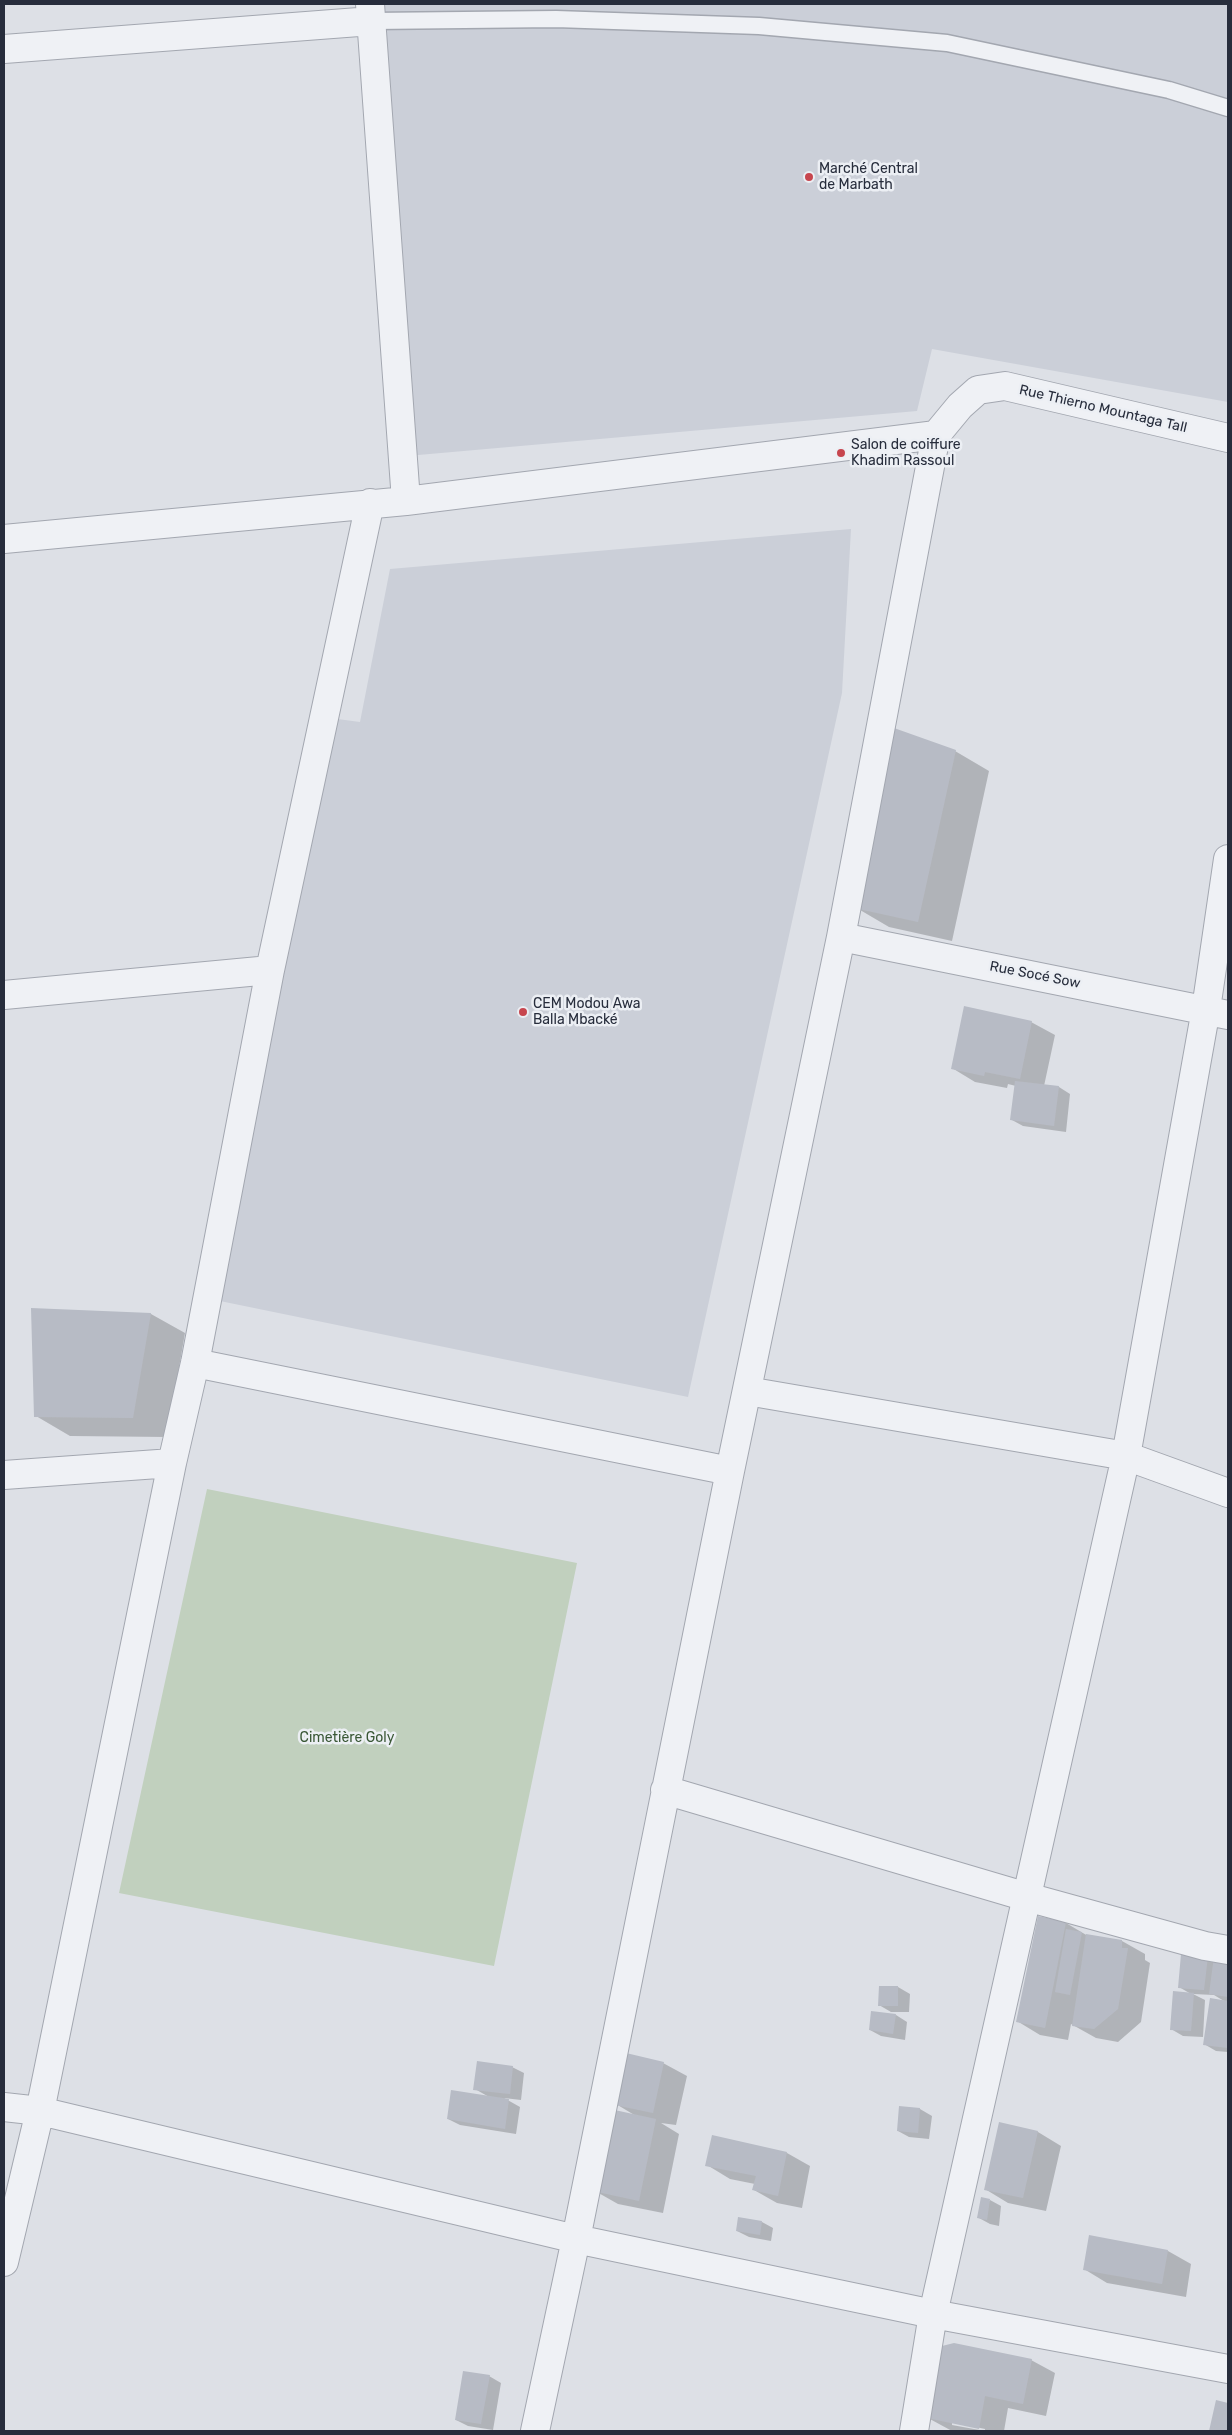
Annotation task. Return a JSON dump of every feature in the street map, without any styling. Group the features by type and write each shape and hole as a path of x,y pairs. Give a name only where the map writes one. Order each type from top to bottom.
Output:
{"street":[{"path":"4,49 371,12 406,501"},
{"name":"Rue Thierno Mountaga Tall","path":"936,435 960,406 978,390 1006,386 1228,438"},
{"path":"4,539 406,501 936,435 841,937 664,1790 576,2239 535,2431"},
{"path":"4,2262 40,2111 172,1463 195,1363 270,970 370,504"},
{"path":"914,2431 934,2314 1126,1456 1217,1012 1228,858"},
{"name":"Rue Socé Sow","path":"841,937 1217,1012"},
{"path":"4,995 270,970"},
{"path":"195,1363 730,1471"},
{"path":"746,1391 1126,1456 1228,1492"},
{"path":"4,1475 172,1463"},
{"path":"664,1790 1027,1897 1205,1946 1228,1950"},
{"path":"4,2107 40,2111 576,2239 934,2314 1228,2369"}],"lane":[{"path":"371,12 740,26 947,43 1169,90 1228,108"}],"shaded area":[{"name":"Marché Central de Marbath","path":"378,4 1228,4 1228,402 932,349 917,411 407,456"},
{"name":"CEM Modou Awa Balla Mbacké","path":"851,529 842,693 688,1397 220,1301 330,718 360,722 390,569"}],"green space":[{"name":"Cimetière Goly","path":"207,1489 577,1563 494,1966 119,1893"}],"building":[{"path":"894,728 956,750 918,922 854,908"},
{"path":"964,1006 1032,1021 1020,1079 985,1072 984,1076 951,1069"},
{"path":"1015,1081 1059,1086 1054,1126 1010,1120"},
{"path":"31,1308 151,1313 133,1418 34,1417"},
{"path":"1038,1916 1066,1922 1045,2028 1016,2022"},
{"path":"1066,1929 1082,1932 1070,1995 1055,1992"},
{"path":"1086,1934 1122,1940 1122,1948 1128,1948 1118,2009 1094,2029 1072,2026"},
{"path":"1181,1954 1208,1956 1204,1990 1178,1988"},
{"path":"1214,1957 1228,1959 1228,1997 1209,1994"},
{"path":"879,1986 898,1986 898,2006 878,2006"},
{"path":"1173,1991 1194,1993 1191,2031 1170,2030"},
{"path":"1210,1998 1228,2001 1228,2048 1203,2045"},
{"path":"871,2011 896,2014 893,2034 869,2030"},
{"path":"626,2053 664,2062 653,2113 615,2105"},
{"path":"477,2061 513,2066 510,2094 473,2090"},
{"path":"451,2090 509,2099 505,2129 447,2119"},
{"path":"899,2106 920,2108 918,2133 897,2131"},
{"path":"610,2109 656,2119 639,2201 593,2191"},
{"path":"999,2122 1038,2131 1023,2198 984,2190"},
{"path":"712,2135 787,2152 778,2196 752,2190 756,2176 705,2166"},
{"path":"981,2197 990,2199 987,2220 977,2218"},
{"path":"738,2217 762,2221 760,2235 736,2231"},
{"path":"1089,2235 1168,2250 1162,2284 1083,2270"},
{"path":"954,2343 1032,2359 1023,2404 985,2396 979,2429 927,2418 942,2346"},
{"path":"463,2371 490,2375 481,2424 455,2420"},
{"path":"1216,2400 1228,2403 1228,2431 1209,2431"}],"place":[{"name":"Marché Central de Marbath","path":"809,177"},
{"name":"Salon de coiffure Khadim Rassoul","path":"841,453"},
{"name":"CEM Modou Awa Balla Mbacké","path":"523,1012"}]}
